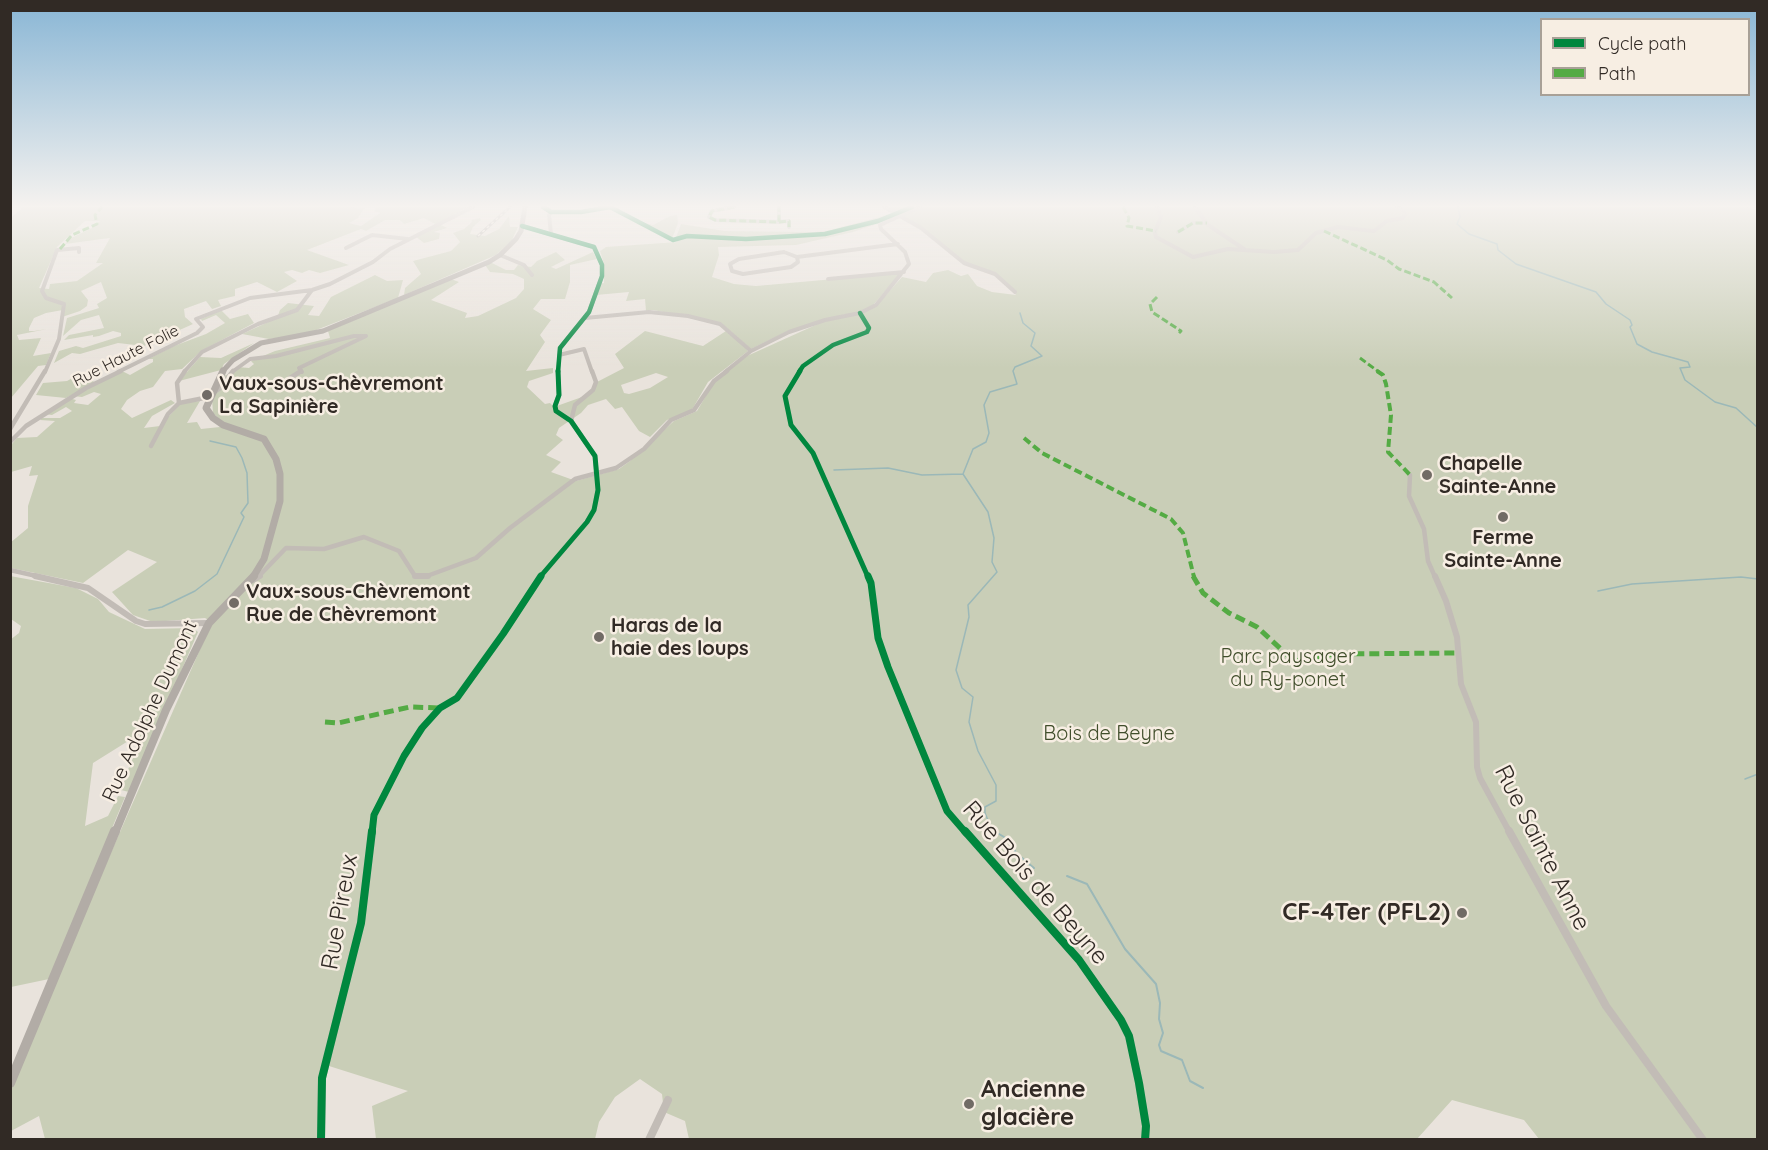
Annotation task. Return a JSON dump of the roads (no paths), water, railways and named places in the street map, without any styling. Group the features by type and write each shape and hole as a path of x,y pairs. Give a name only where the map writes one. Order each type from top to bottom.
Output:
{"main road":[{"path":"210,395 227,365 261,343 323,331 491,261"},
{"name":"Rue Adolphe Dumont","path":"10,1083 166,710 209,623 251,581 261,566 269,540 281,493 280,474 269,444 258,436 223,425 213,418 206,408 210,395"}],"street":[{"path":"10,429 49,365 59,339 64,304 46,298 42,291 53,261"},
{"name":"Rue Haute Folie","path":"10,442 26,426 86,388 197,333 203,327 196,319 250,298 312,290 348,275 373,261"},
{"path":"512,261 524,266 532,275"},
{"path":"598,473 595,456 572,421 555,409 559,395 559,355 562,344 585,318 602,276 600,261"},
{"path":"736,261 730,264 732,271 742,274 791,267 798,261"},
{"path":"251,581 263,574 286,548 324,549 364,537 399,551 411,573 427,576 476,558 510,528 575,479 616,468 644,449 671,420 694,410 714,381 751,351 789,332 825,320 860,313 876,304 904,272 909,264 908,261"},
{"path":"961,261 995,274 1015,292"},
{"path":"828,279 904,272"},
{"path":"179,403 177,383 202,352 258,324 297,310 312,290"},
{"path":"585,318 650,312 688,316 720,324 751,351"},
{"name":"Rue Bois de Beyne","path":"860,313 869,328 867,332 834,345 803,366 785,396 791,425 813,453 871,583 878,638 946,811 1079,960 1121,1020 1129,1036 1139,1083 1146,1126 1145,1140"},
{"path":"151,446 168,414 179,403 210,395 219,389 234,369 250,359 276,356 354,336 366,336 299,368 302,372 276,387"},
{"path":"559,355 584,350 596,382 593,390 575,405 572,421"},
{"name":"Rue Pireux","path":"321,1140 322,1078 361,923 374,815 404,756 440,708 457,698 503,634 545,569 587,522 594,510 598,490 598,473"},
{"name":"Rue Sainte Anne","path":"1410,475 1409,496 1424,529 1428,561 1446,601 1457,637 1461,684 1476,722 1477,767 1480,778 1605,1006 1702,1140"},
{"path":"10,570 88,588 136,621 145,624 209,623"},
{"path":"649,1140 668,1100"}],"waterway":[{"path":"1512,261 1596,292 1606,304 1630,320 1632,325 1630,327 1637,344 1652,352 1688,362 1690,367 1680,368 1685,380 1715,402 1736,408 1758,428"},
{"path":"963,474 973,449 986,442 989,433 984,405 990,392 1017,384 1013,371 1015,367 1042,356 1031,346 1035,333 1023,323 1020,313"},
{"path":"149,610 162,607 195,591 217,574 244,517 241,513 248,503 247,473 242,458 236,447 210,441"},
{"path":"834,470 888,468 922,475 963,474"},
{"path":"963,474 988,512 994,538 992,562 997,572 968,605 969,617 956,670 962,688 973,697 969,722 978,751 996,785 996,801 985,807 985,813 992,830 996,833"},
{"path":"1598,591 1632,584 1741,577 1758,579"},
{"path":"1745,779 1758,774"},
{"path":"994,831 1009,840 1016,853 1034,868"},
{"path":"1067,876 1087,884 1125,949 1156,984 1160,1003 1159,1019 1163,1033 1159,1045 1161,1051 1182,1060 1190,1081 1203,1088"}],"place":[{"name":"Vaux-sous-Chèvremont La Sapinière","path":"207,395"},
{"name":"Chapelle Sainte-Anne","path":"1427,475"},
{"name":"Ferme Sainte-Anne","path":"1503,517"},
{"name":"Vaux-sous-Chèvremont Rue de Chèvremont","path":"234,603"},
{"name":"Haras de la haie des loups","path":"599,637"},
{"name":"CF-4Ter (PFL2)","path":"1462,913"},
{"name":"Ancienne glacière","path":"969,1104"}],"park label":[{"name":"Parc paysager du Ry-ponet","path":"1288,668"},
{"name":"Bois de Beyne","path":"1109,734"}]}
